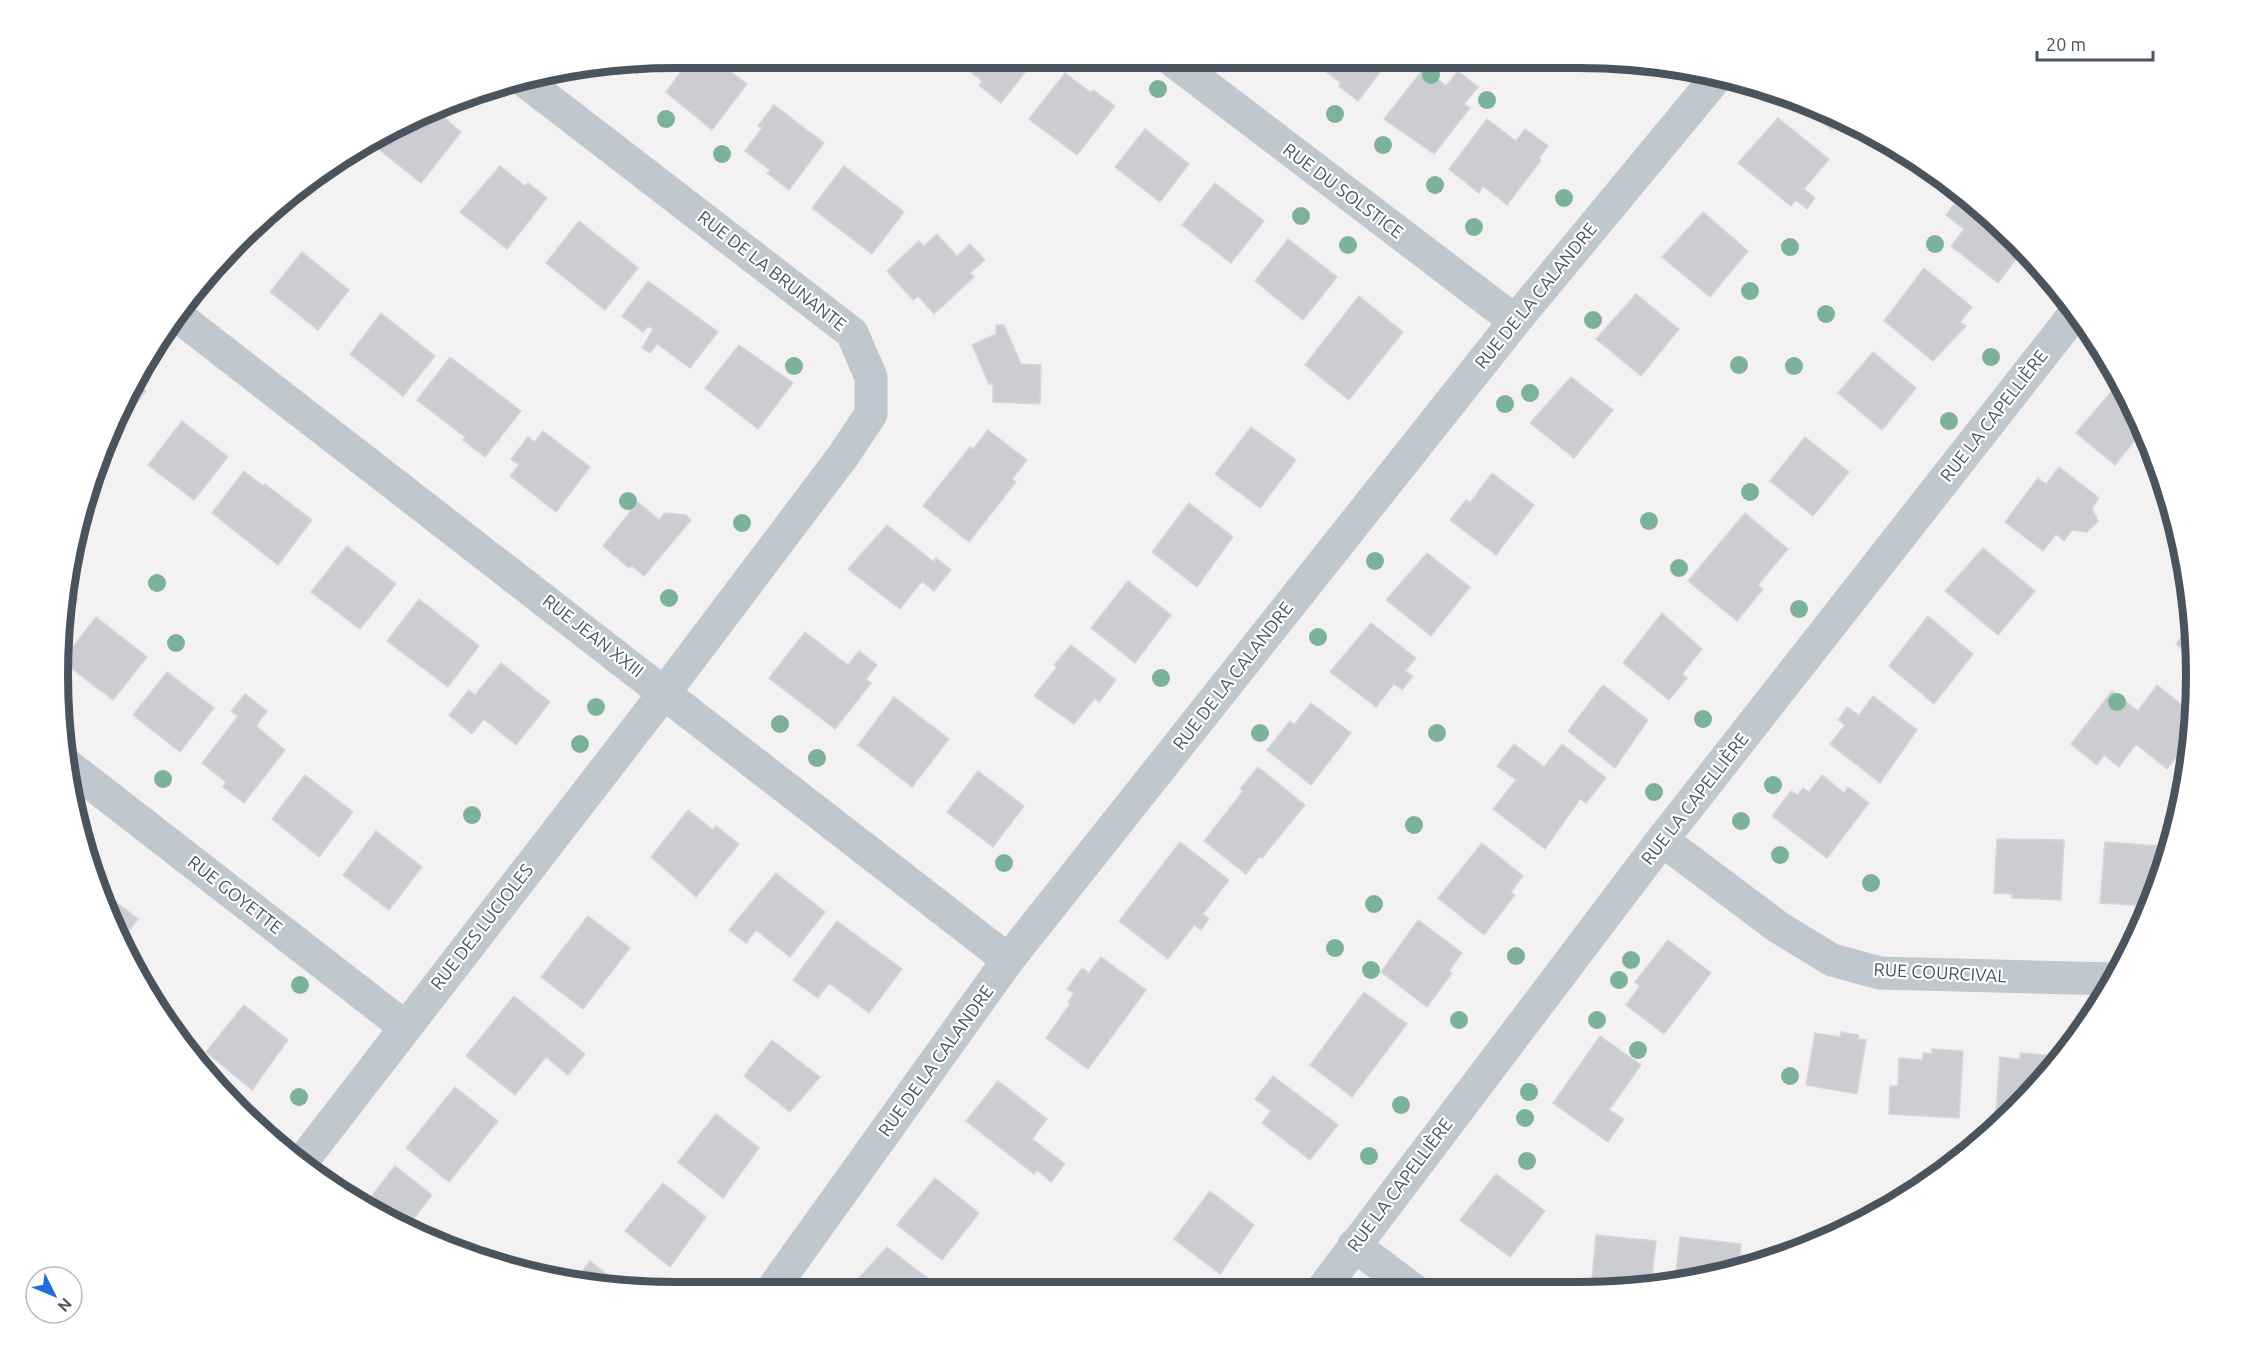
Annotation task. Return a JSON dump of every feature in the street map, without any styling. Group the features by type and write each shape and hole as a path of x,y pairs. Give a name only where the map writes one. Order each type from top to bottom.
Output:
{"street":[{"name":"RUE DU SOLSTICE","path":"1183,68 1515,321"},
{"name":"RUE DE LA CALANDRE","path":"777,1282 1008,960 1515,321 1712,83"},
{"name":"RUE DE LA BRUNANTE","path":"530,85 852,333 871,376 871,414 843,456 665,692"},
{"name":"RUE JEAN XXIII","path":"183,319 1008,960"},
{"name":"RUE LA CAPELLIÈRE","path":"1327,1282 1662,840 2070,319"},
{"name":"RUE DES LUCIOLES","path":"306,1157 665,692"},
{"name":"RUE GOYETTE","path":"78,784 405,1027"},
{"name":"RUE COURCIVAL","path":"1662,840 1778,927 1832,960 1880,973 2104,979"},
{"path":"1354,1245 1403,1282"}],"building":[{"path":"684,68 726,68 747,84 712,130 666,92"},
{"path":"966,68 1028,68 1001,103 979,85 982,81"},
{"path":"1322,68 1383,68 1358,101 1339,86 1341,83"},
{"path":"1424,68 1446,86 1458,71 1478,87 1464,104 1470,108 1434,154 1384,119"},
{"path":"631,69 641,69 637,74"},
{"path":"1065,73 1091,93 1093,90 1115,106 1077,155 1029,119"},
{"path":"774,105 824,143 789,190 767,173 770,170 745,151 762,128 758,126"},
{"path":"1808,113 1836,125 1832,130"},
{"path":"442,116 461,132 421,183 377,148 406,130 436,117 439,119"},
{"path":"1778,118 1829,159 1804,189 1815,198 1807,209 1796,200 1791,206 1738,163"},
{"path":"1487,119 1516,141 1525,129 1548,146 1539,158 1541,160 1507,205 1483,186 1479,193 1449,169"},
{"path":"1145,129 1189,164 1160,202 1115,167"},
{"path":"500,166 525,186 528,183 547,198 507,249 460,212"},
{"path":"844,166 904,212 872,254 812,208"},
{"path":"1215,183 1264,221 1231,263 1182,225"},
{"path":"1957,200 2018,256 1998,283 1951,246 1964,229 1946,215"},
{"path":"1703,212 1748,251 1710,297 1662,257"},
{"path":"579,221 638,268 605,310 546,263"},
{"path":"937,234 957,256 970,244 985,260 970,273 974,277 934,314 918,296 913,300 887,271 919,241 924,246"},
{"path":"1288,239 1337,277 1303,320 1255,281"},
{"path":"302,252 349,290 318,330 270,292"},
{"path":"1924,268 1972,307 1960,322 1966,326 1933,361 1884,321"},
{"path":"648,281 718,332 690,368 657,344 650,353 642,348 653,329 648,326 643,332 622,316"},
{"path":"1636,294 1679,329 1641,376 1596,339"},
{"path":"1359,296 1403,332 1349,400 1305,365"},
{"path":"381,313 435,356 403,396 350,354"},
{"path":"996,325 1004,325 1021,364 1041,365 1040,404 993,402 993,384 989,384 972,345 996,334"},
{"path":"739,345 793,383 758,429 705,388"},
{"path":"1873,352 1916,388 1882,430 1838,393"},
{"path":"450,357 521,411 485,457 463,440 465,437 417,400"},
{"path":"1571,377 1613,410 1574,458 1530,423"},
{"path":"140,387 146,391 123,422"},
{"path":"2111,392 2119,398 2137,438 2115,465 2076,433"},
{"path":"182,421 228,457 194,500 148,465"},
{"path":"1251,427 1296,460 1260,508 1215,474"},
{"path":"988,430 1027,460 1012,479 1016,482 969,542 923,506 970,447 973,449"},
{"path":"543,431 590,467 556,512 510,476 519,465 511,459 528,437 535,442"},
{"path":"1805,437 1849,472 1813,516 1770,481"},
{"path":"2059,467 2099,498 2092,508 2098,521 2087,532 2072,530 2064,541 2056,534 2043,551 2005,522 2038,478 2046,484"},
{"path":"244,471 312,520 278,565 212,513"},
{"path":"1492,473 1534,505 1496,555 1450,520 1466,500 1470,503"},
{"path":"638,502 659,520 665,513 686,515 691,520 644,576 632,566 629,568 603,546"},
{"path":"1189,503 1233,537 1197,587 1152,552"},
{"path":"1745,513 1788,549 1758,585 1763,589 1737,621 1688,581"},
{"path":"887,525 934,562 936,558 951,570 934,591 922,581 900,609 848,569"},
{"path":"347,546 396,584 360,629 311,592"},
{"path":"1983,548 2035,591 1998,635 1945,591"},
{"path":"1427,553 1470,587 1431,636 1386,600"},
{"path":"1128,581 1171,615 1135,663 1091,628"},
{"path":"73,595 78,599 72,607"},
{"path":"419,599 479,646 448,687 387,641"},
{"path":"1662,613 1702,649 1682,674 1687,678 1669,700 1623,663"},
{"path":"1928,616 1973,654 1934,704 1889,666"},
{"path":"96,617 147,657 113,700 68,666 69,653"},
{"path":"1371,623 1416,658 1405,671 1413,676 1402,690 1394,684 1376,707 1330,672"},
{"path":"805,632 848,665 859,651 877,665 866,679 871,683 835,729 769,678"},
{"path":"2184,634 2185,651 2176,644"},
{"path":"1071,645 1116,680 1099,702 1095,698 1074,724 1034,696 1057,667 1054,665"},
{"path":"501,663 550,702 516,745 484,719 472,734 449,715 469,690 475,695"},
{"path":"167,672 214,708 180,752 133,715"},
{"path":"1603,685 1648,720 1615,768 1568,731"},
{"path":"2157,685 2184,707 2180,752 2167,769 2136,744 2119,767 2104,755 2097,765 2071,744 2112,691 2138,711"},
{"path":"245,694 267,711 256,726 285,750 244,803 223,787 226,782 202,763 238,716 231,711"},
{"path":"1873,696 1917,730 1880,783 1830,744 1845,725 1838,720 1847,707 1859,715"},
{"path":"894,697 949,739 912,787 858,745"},
{"path":"1311,703 1351,733 1311,785 1267,750 1290,721 1294,725"},
{"path":"1514,744 1544,767 1562,744 1606,778 1586,803 1580,799 1545,849 1493,809 1516,780 1497,766"},
{"path":"1258,767 1305,805 1246,874 1204,841 1243,791 1240,789"},
{"path":"978,771 1024,806 993,847 947,812"},
{"path":"305,775 353,812 319,857 272,819"},
{"path":"1822,775 1844,793 1848,787 1869,803 1827,858 1772,816 1791,791 1798,795 1803,788 1809,792"},
{"path":"688,810 713,830 716,826 739,844 696,897 651,857"},
{"path":"376,831 422,867 389,910 343,875"},
{"path":"1997,839 2064,840 2061,900 2012,898 2012,894 1994,893"},
{"path":"1180,842 1229,880 1203,914 1209,919 1201,930 1194,925 1168,959 1119,921"},
{"path":"2105,842 2160,846 2140,905 2100,903"},
{"path":"1482,843 1523,876 1511,892 1515,895 1484,935 1438,898"},
{"path":"776,873 825,912 790,957 756,930 746,943 729,930"},
{"path":"111,898 138,919 126,934"},
{"path":"588,916 630,948 583,1009 541,977"},
{"path":"1418,920 1462,953 1449,971 1452,973 1427,1007 1381,972"},
{"path":"837,921 902,969 869,1013 829,983 818,998 793,980"},
{"path":"1668,940 1711,973 1664,1034 1626,1005 1640,986 1635,982"},
{"path":"1101,957 1146,990 1088,1069 1046,1038 1070,1004 1068,1002 1074,994 1067,989 1082,968 1089,973"},
{"path":"1364,992 1407,1024 1352,1097 1310,1065"},
{"path":"514,996 585,1054 568,1075 546,1057 515,1095 466,1056"},
{"path":"244,1005 288,1040 252,1090 206,1052"},
{"path":"1841,1032 1859,1035 1858,1039 1866,1040 1857,1094 1806,1085 1815,1033 1840,1037"},
{"path":"1600,1036 1641,1065 1609,1110 1624,1119 1608,1142 1553,1103"},
{"path":"772,1040 820,1077 790,1112 744,1076"},
{"path":"1932,1049 1963,1051 1959,1118 1889,1114 1890,1086 1898,1086 1899,1058 1922,1060 1923,1053 1932,1054"},
{"path":"2020,1053 2051,1055 2008,1104 2000,1111 1996,1111 2000,1057 2020,1059"},
{"path":"1273,1076 1338,1125 1310,1160 1262,1123 1271,1111 1255,1099"},
{"path":"998,1081 1047,1119 1032,1139 1065,1164 1051,1182 1037,1170 1034,1174 966,1121"},
{"path":"455,1087 498,1121 449,1182 406,1148"},
{"path":"716,1114 759,1148 723,1198 678,1162"},
{"path":"395,1166 432,1195 412,1221 369,1199"},
{"path":"1496,1174 1545,1211 1510,1257 1460,1220"},
{"path":"935,1178 979,1213 942,1260 897,1225"},
{"path":"663,1183 706,1217 670,1267 625,1231"},
{"path":"1210,1191 1254,1225 1220,1274 1174,1239"},
{"path":"1596,1235 1656,1241 1652,1277 1592,1281"},
{"path":"1680,1237 1741,1244 1739,1260 1676,1273"},
{"path":"887,1247 931,1281 930,1282 855,1282"},
{"path":"590,1261 611,1278 595,1276 580,1274"}]}
